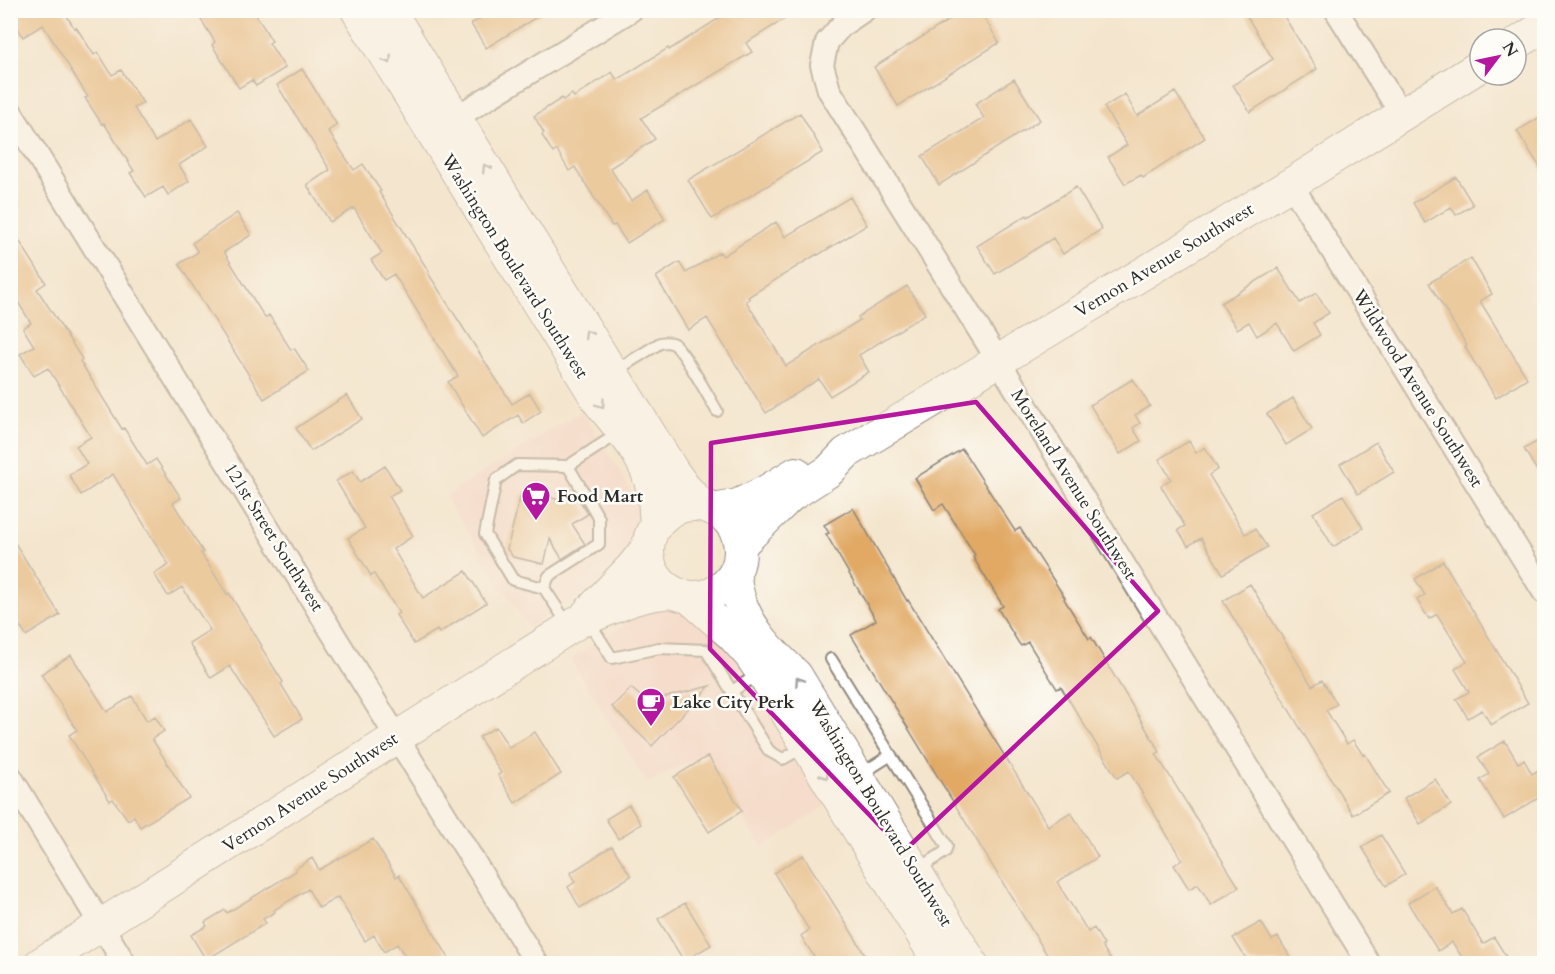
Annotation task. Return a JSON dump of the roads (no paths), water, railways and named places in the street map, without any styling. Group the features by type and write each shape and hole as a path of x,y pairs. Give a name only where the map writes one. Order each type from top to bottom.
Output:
{"main road":[{"name":"Washington Boulevard Southwest","path":"357,10 599,402 639,453 654,495 652,536"},
{"name":"Washington Boulevard Southwest","path":"389,10 672,470 685,488 708,508"},
{"path":"1528,37 1545,26"},
{"name":"Vernon Avenue Southwest","path":"737,559 784,502 829,471 846,453 1291,184 1468,74"},
{"name":"Vernon Avenue Southwest","path":"708,508 738,505 765,492 820,458 846,453"},
{"path":"687,505 708,508 727,519 735,531 737,559 725,585 712,594 697,597 667,589 656,578 649,563 652,536 660,519 673,510 687,505"},
{"name":"Vernon Avenue Southwest","path":"579,623 633,566 652,536"},
{"name":"Washington Boulevard Southwest","path":"737,559 739,599 756,634 796,675 972,963"},
{"name":"Washington Boulevard Southwest","path":"681,594 732,635 762,672 940,963"},
{"name":"Vernon Avenue Southwest","path":"40,963 579,623 634,599 650,595 681,594"}],"street":[{"path":"455,118 631,10"},
{"name":"Moreland Avenue Southwest","path":"864,10 842,26 827,42 822,65 828,90 998,360 1369,963"},
{"path":"1336,10 1402,115"},
{"name":"121st Street Southwest","path":"10,111 537,963"},
{"name":"Wildwood Avenue Southwest","path":"1291,184 1545,592"},
{"path":"10,776 125,963"}],"lane":[{"path":"612,372 660,343 674,344 717,411"},
{"path":"622,431 568,466 517,465 496,480 485,534 513,580 544,588 612,658 658,648 706,650 769,751 783,759 807,745"},
{"path":"544,588 549,576 599,544 599,518 568,466"},
{"path":"831,659 947,846 945,852 916,871"},
{"path":"732,691 762,672"},
{"path":"858,776 891,755"}],"place":[{"name":"Food Mart","path":"536,522"},
{"name":"Lake City Perk","path":"651,728"}]}
